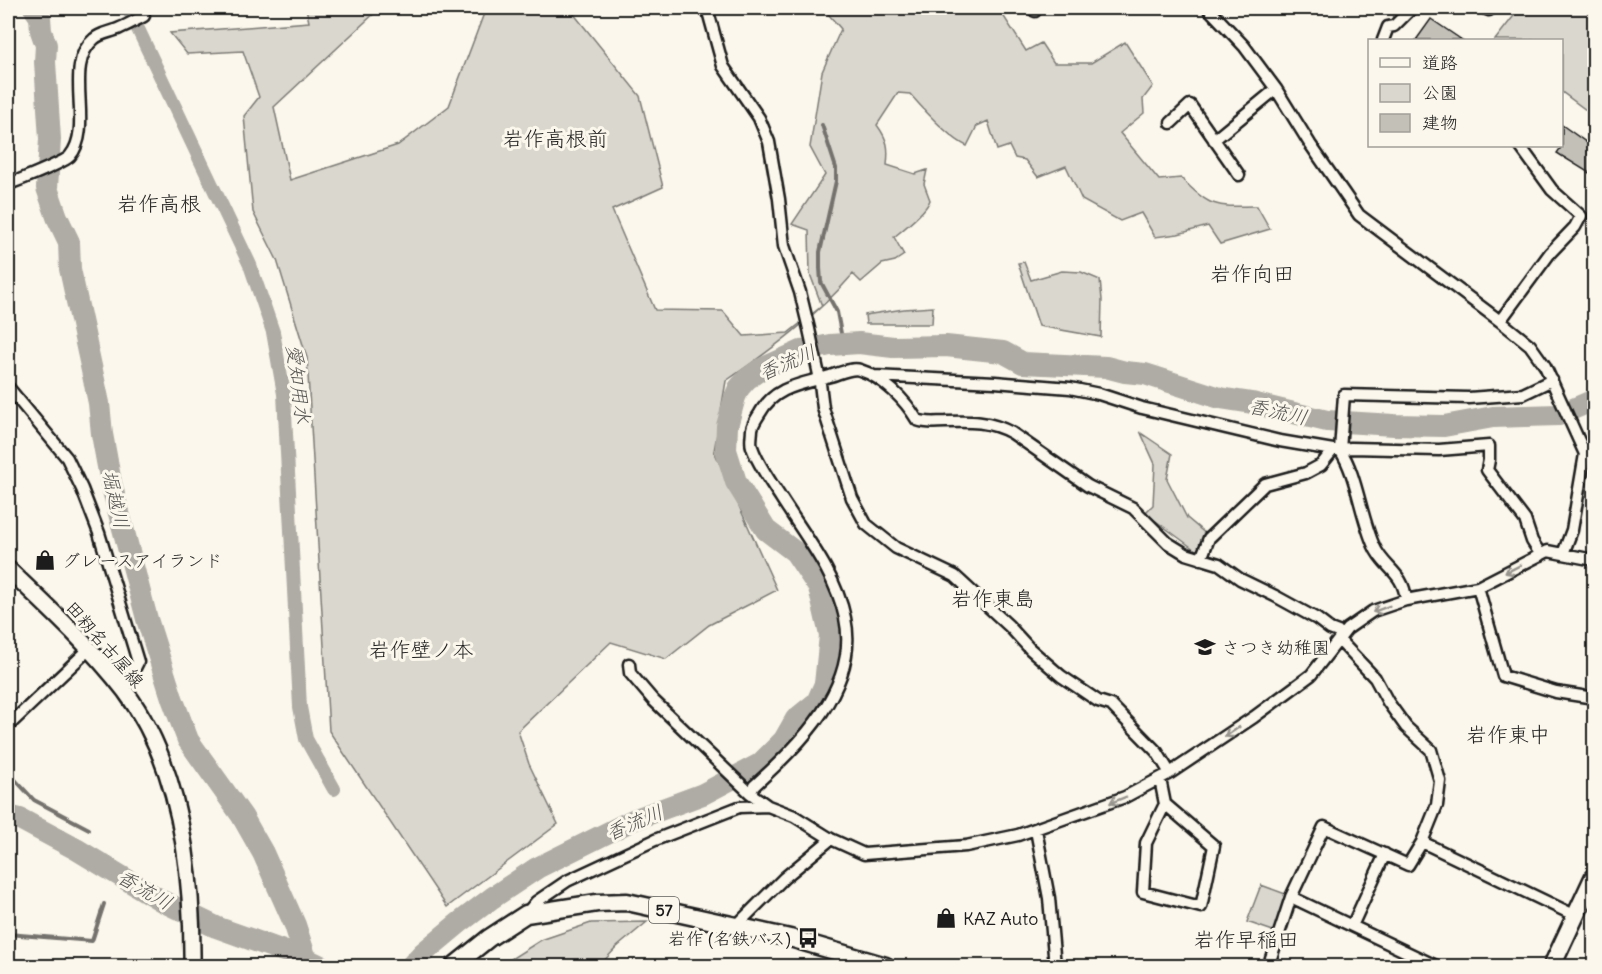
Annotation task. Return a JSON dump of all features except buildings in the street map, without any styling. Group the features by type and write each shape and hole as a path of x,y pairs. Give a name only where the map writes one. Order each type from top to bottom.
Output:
{"main road":[{"name":"田籾名古屋線","path":"8,569 124,690 144,722 170,784 180,816 189,885 192,966"},
{"path":"1552,966 1594,876"},
{"name":"57","path":"454,966 489,938 526,914 597,903 627,902 790,938 886,966"}],"street":[{"path":"707,8 723,66 759,118 769,142 784,246 800,292 819,377 822,408 852,498 866,524 896,548 955,576 1009,626 1030,649 1061,676 1098,701 1111,705 1157,752 1165,776 1165,804 1146,843 1143,891 1201,907 1214,846 1165,804"},
{"path":"1209,8 1244,46 1276,89 1310,144 1359,215 1530,345 1545,366 1585,454"},
{"path":"1383,39 1388,27 1394,26 1412,8"},
{"path":"1484,8 1489,10 1491,8"},
{"path":"8,184 69,158 76,146 80,124 78,82 85,50 95,37 144,16"},
{"path":"1214,140 1276,89"},
{"path":"1171,123 1190,105 1239,175"},
{"path":"1500,321 1550,254 1575,227 1581,216 1552,190 1521,147"},
{"path":"749,791 796,747 824,713 834,693 846,654 846,620 835,588 819,557 751,446 752,425 766,401 795,384 858,368 874,376 898,396 917,420 928,424 978,421 1000,426 1088,486 1133,508 1168,543 1186,554 1219,564 1240,579 1317,619 1341,637 1375,678 1388,702 1406,727 1431,750 1440,782 1437,805 1422,842 1408,865 1324,827 1291,897 1269,964 1273,966"},
{"path":"874,376 1070,388 1269,439 1337,450 1351,448 1439,450 1489,446 1487,470 1525,520 1532,541 1541,555"},
{"path":"1201,558 1209,538 1265,484 1305,474 1321,465 1337,450 1344,395 1469,398 1523,394 1552,380"},
{"path":"8,387 67,458 99,533 138,662 124,690"},
{"path":"1563,554 1572,530 1585,454 1594,442"},
{"path":"1337,450 1347,459 1363,517 1375,549 1405,587 1406,600"},
{"path":"629,664 630,673 653,700 749,791 768,806 794,816 831,839 864,854 966,846 1036,830 1125,797 1165,776 1254,717 1311,675 1347,628 1373,611 1406,600 1478,587 1548,552 1594,560"},
{"path":"1478,587 1503,676 1556,692 1594,698"},
{"path":"8,726 88,650"},
{"path":"526,914 536,902 567,881 655,840 739,807 768,806"},
{"path":"1036,830 1049,898 1055,966"},
{"path":"736,926 784,878 831,839"},
{"path":"1422,842 1576,916"},
{"path":"1352,926 1385,854"},
{"path":"1291,897 1436,966"}],"green space":[{"path":"306,8 380,8 274,107 290,180 398,145 449,106 486,8 569,8 640,96 663,187 612,210 655,310 723,311 744,336 788,333 820,307 793,332 726,381 714,451 777,590 709,625 666,659 611,642 518,731 529,764 558,824 447,907 329,731 307,358 277,260 253,212 244,116 259,97 243,51 187,54 170,33 309,22"},
{"path":"823,8 994,8 1001,12 1026,51 1041,43 1054,63 1091,63 1125,42 1153,86 1143,99 1144,113 1120,133 1159,180 1181,178 1214,204 1257,206 1270,229 1220,244 1208,226 1155,237 1141,213 1120,221 1082,200 1066,166 1038,177 1025,160 1015,158 1009,146 997,150 988,121 977,126 967,146 945,130 910,94 898,93 877,125 887,144 887,165 915,174 927,170 924,184 930,200 920,214 894,237 904,255 895,261 882,264 861,282 853,274 822,306 810,274 809,230 792,224 825,175 810,147 822,72 841,29"},
{"path":"1520,8 1594,8 1594,116 1563,93 1563,39 1496,39"},
{"path":"1024,262 1031,280 1062,271 1081,272 1100,280 1101,337 1039,326 1018,263"},
{"path":"933,307 932,324 866,324 865,315"},
{"path":"1141,433 1172,454 1167,479 1187,518 1207,535 1198,552 1145,513 1153,505 1155,464"},
{"path":"1261,885 1288,895 1273,931 1247,922"},
{"path":"647,922 617,947 599,966 500,966 541,940 591,923"}],"waterway":[{"name":"堀越川","path":"34,8 40,17 41,31 46,45 50,139 47,188 69,242 70,269 99,403 111,483 147,619 188,740 242,816 263,853 295,925 306,959"},
{"name":"愛知用水","path":"128,8 250,265 273,332 284,394 300,707 306,739 334,789"},
{"path":"822,125 836,168 836,181 820,252 821,282 837,312 843,344"},
{"name":"香流川","path":"411,966 459,923 537,868 633,820 703,794 760,764 784,740 796,719 817,702 825,684 830,635 819,588 795,552 766,530 736,482 726,450 727,426 735,397 747,379 761,369 801,351 830,345 859,343 893,347 946,346 1003,352 1023,363 1106,367 1145,374 1220,398 1252,403 1327,421 1394,425 1444,426 1493,417 1559,415 1594,400"},
{"path":"8,772 34,800 89,829"},
{"name":"香流川","path":"8,816 20,819 76,849 162,901 216,927 321,966"},
{"path":"8,934 92,941 104,904"}],"place":[{"name":"グレースアイランド","path":"45,560"},
{"name":"さつき幼稚園","path":"1205,647"},
{"name":"KAZ Auto","path":"946,918"},
{"name":"岩作 (名鉄バス)","path":"808,938"}],"district":[{"name":"岩作高根前","path":"555,138"},
{"name":"岩作高根","path":"159,203"},
{"name":"岩作向田","path":"1252,273"},
{"name":"岩作東島","path":"993,598"},
{"name":"岩作壁ノ本","path":"421,649"},
{"name":"岩作東中","path":"1508,734"},
{"name":"岩作早稲田","path":"1246,939"}]}
